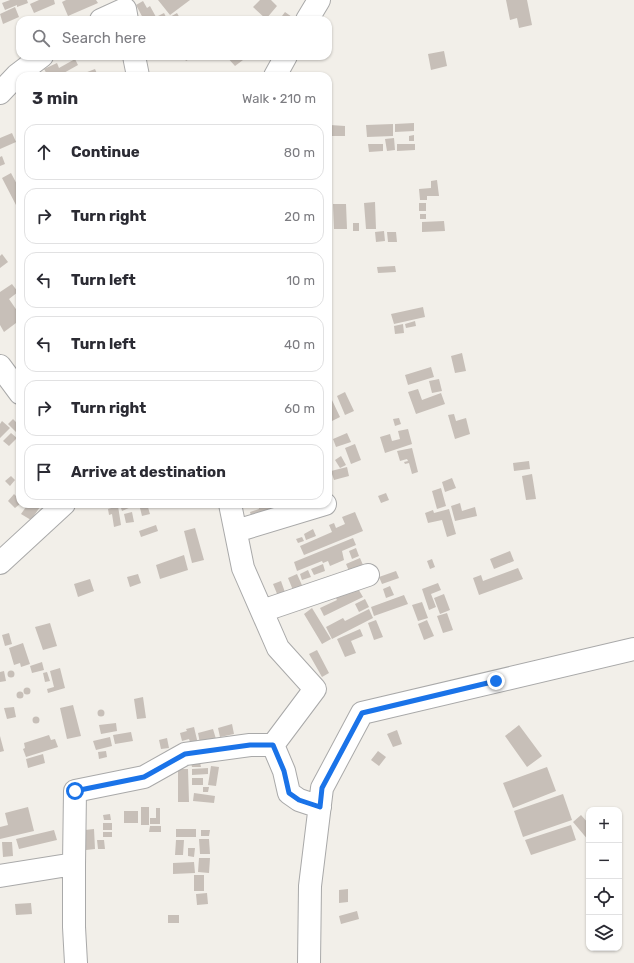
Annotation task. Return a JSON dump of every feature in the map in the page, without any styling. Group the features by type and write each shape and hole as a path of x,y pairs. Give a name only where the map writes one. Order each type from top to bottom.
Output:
{"street":[{"path":"309,16 319,0"},
{"path":"110,16 125,9 126,16"},
{"path":"20,72 36,60"},
{"path":"135,60 137,72"},
{"path":"276,72 284,60"},
{"path":"0,93 16,75"},
{"path":"0,366 16,388"},
{"path":"0,563 60,508"},
{"path":"231,508 243,568 278,648 315,689 273,745"},
{"path":"236,531 312,508"},
{"path":"262,611 368,575"},
{"path":"309,963 310,886 322,788 362,713 634,648"},
{"path":"76,963 74,927 75,791 144,777 185,754 250,745 273,745"},
{"path":"273,745 284,771 289,793 299,800 320,807"},
{"path":"0,876 74,864"}],"building":[{"path":"10,0 27,0 28,3 17,7 17,5 5,10 2,3"},
{"path":"39,0 54,0 55,4 34,13 30,4"},
{"path":"66,0 96,0 98,3 68,16 62,2"},
{"path":"158,0 190,0 170,15"},
{"path":"260,0 271,0 277,6 269,16 263,16 253,7"},
{"path":"506,0 527,0 532,25 519,28 517,18 510,20"},
{"path":"143,1 147,8 150,6 155,16 142,16 136,5"},
{"path":"15,7 19,16 3,24 0,14"},
{"path":"285,12 291,16 282,16"},
{"path":"164,13 166,16 158,16"},
{"path":"177,13 179,16 172,16"},
{"path":"444,51 447,66 431,70 428,54"},
{"path":"73,60 76,60 78,65 66,72 46,72 44,69 57,63 59,68"},
{"path":"230,60 243,60 235,66"},
{"path":"95,69 96,72 87,72"},
{"path":"414,123 414,131 395,132 395,124"},
{"path":"393,124 393,136 367,137 366,125"},
{"path":"332,125 345,126 345,136 332,136"},
{"path":"12,133 16,142 0,149 0,138"},
{"path":"414,135 414,141 409,141 409,136"},
{"path":"394,138 395,150 387,151 385,139"},
{"path":"368,144 383,144 383,151 369,152"},
{"path":"397,144 415,144 415,150 397,151"},
{"path":"2,156 5,164 0,166 0,157"},
{"path":"11,173 16,182 16,205 2,178"},
{"path":"437,180 439,196 427,196 427,200 420,200 419,189 431,188 431,181"},
{"path":"375,202 376,229 366,229 364,203"},
{"path":"419,203 426,203 426,211 419,211"},
{"path":"333,204 346,204 347,229 334,229"},
{"path":"420,214 426,214 426,219 420,219"},
{"path":"444,221 445,231 422,232 422,222"},
{"path":"353,223 359,223 359,231 353,231"},
{"path":"384,231 385,241 376,242 375,232"},
{"path":"387,232 396,232 397,242 388,242"},
{"path":"2,254 8,262 0,268 0,256"},
{"path":"395,266 396,272 378,273 377,267"},
{"path":"12,284 16,289 16,294 9,299 16,309 16,323 4,332 0,325 0,292"},
{"path":"423,307 425,317 394,324 391,314"},
{"path":"415,321 416,326 406,328 405,324"},
{"path":"403,324 404,333 395,334 394,326"},
{"path":"462,353 466,371 455,373 451,356"},
{"path":"431,367 434,377 408,385 405,375"},
{"path":"439,379 442,391 432,393 429,381"},
{"path":"418,389 422,400 441,393 445,404 416,414 408,392"},
{"path":"345,392 354,411 345,415 337,396"},
{"path":"332,400 340,417 332,421"},
{"path":"454,414 456,421 466,418 470,434 455,439 448,415"},
{"path":"399,418 401,424 395,426 393,419"},
{"path":"13,419 16,422 16,432 8,424"},
{"path":"2,421 10,428 0,438 0,424"},
{"path":"408,429 412,444 385,453 380,437 390,434 392,441 400,439 398,431"},
{"path":"11,433 16,437 9,446 3,441"},
{"path":"347,433 351,442 336,447 333,439"},
{"path":"355,444 361,460 351,464 345,448"},
{"path":"412,448 418,472 412,474 409,463 405,464 404,462 408,461 407,459 400,461 397,451"},
{"path":"341,456 346,465 340,468 335,460"},
{"path":"529,461 530,469 514,471 513,463"},
{"path":"347,467 349,476 334,480 332,471"},
{"path":"532,474 536,499 526,500 522,476"},
{"path":"11,476 15,480 10,486 5,481"},
{"path":"452,478 456,488 445,492 442,482"},
{"path":"441,488 446,506 437,509 432,491"},
{"path":"386,493 389,500 381,503 378,496"},
{"path":"14,494 16,496 16,507 15,508 8,501"},
{"path":"460,503 462,511 475,507 477,516 455,521 451,506"},
{"path":"25,508 39,508 31,520 21,514"},
{"path":"118,508 121,525 114,527 112,514 109,515 108,509"},
{"path":"121,508 129,508 122,511"},
{"path":"140,508 148,508 150,514 142,516"},
{"path":"273,508 274,514 252,519 250,512 259,509"},
{"path":"449,509 456,534 447,537 442,520 428,523 425,513 433,510 434,513"},
{"path":"132,512 134,522 126,523 124,514"},
{"path":"355,512 363,531 304,555 300,546 332,532 329,525 334,523 336,528 345,524 342,517"},
{"path":"156,525 158,531 141,537 139,531"},
{"path":"195,528 204,560 192,563 184,531"},
{"path":"313,529 316,536 306,540 304,534"},
{"path":"302,537 304,541 298,543 296,539"},
{"path":"353,538 356,545 342,551 344,560 330,566 328,561 323,563 322,561 297,571 294,562"},
{"path":"356,548 359,556 352,559 349,551"},
{"path":"510,551 514,561 494,569 490,559"},
{"path":"184,555 188,570 160,579 156,565"},
{"path":"360,558 363,565 349,571 346,564"},
{"path":"432,559 435,567 430,569 427,561"},
{"path":"323,564 325,571 314,575 311,569"},
{"path":"518,568 523,579 479,595 473,578 481,575 483,581"},
{"path":"308,570 311,577 302,580 300,574"},
{"path":"396,571 399,578 382,584 379,577"},
{"path":"138,574 141,583 130,587 127,577"},
{"path":"297,574 305,592 295,595 288,578"},
{"path":"90,579 94,591 78,597 74,584"},
{"path":"281,581 287,598 280,601 273,584"},
{"path":"438,583 441,590 431,594 436,607 429,610 422,589"},
{"path":"390,586 394,595 386,598 383,589"},
{"path":"357,587 363,597 324,616 320,608 337,600 336,598"},
{"path":"444,594 450,610 440,614 434,598"},
{"path":"404,595 408,604 374,616 371,607"},
{"path":"365,599 369,607 359,612 355,604"},
{"path":"422,602 428,618 418,621 412,605"},
{"path":"312,608 331,639 322,644 304,614"},
{"path":"369,609 373,618 332,639 326,627 343,618 345,621"},
{"path":"447,613 453,630 443,633 437,616"},
{"path":"376,620 383,637 374,640 368,623"},
{"path":"427,620 434,636 424,640 418,624"},
{"path":"50,623 57,646 43,650 35,627"},
{"path":"360,629 363,636 351,641 356,653 345,657 337,639"},
{"path":"9,633 12,644 5,646 2,635"},
{"path":"23,643 30,664 21,667 20,663 14,665 9,648"},
{"path":"317,650 329,673 322,677 309,654"},
{"path":"42,662 44,670 32,673 30,666"},
{"path":"60,668 65,688 48,693 47,689 54,687 50,671"},
{"path":"4,671 6,681 0,682 0,672"},
{"path":"11,671 14,674 11,677 8,674"},
{"path":"47,672 50,681 45,682 43,673"},
{"path":"27,688 30,691 27,694 24,691"},
{"path":"20,692 23,695 20,698 17,695"},
{"path":"143,697 146,718 137,719 134,699"},
{"path":"73,705 81,736 67,739 60,708"},
{"path":"14,707 16,717 7,719 4,708"},
{"path":"101,710 104,713 101,716 98,713"},
{"path":"36,717 39,720 36,723 33,720"},
{"path":"116,723 117,731 101,734 99,725"},
{"path":"232,724 234,734 220,737 218,728"},
{"path":"519,725 542,756 527,767 505,736"},
{"path":"194,727 198,744 191,745 189,739 182,741 180,733 187,731 186,729"},
{"path":"213,729 216,739 200,743 198,733"},
{"path":"397,730 402,744 393,747 387,734"},
{"path":"131,732 133,741 115,744 113,735"},
{"path":"49,735 51,740 55,739 58,747 26,757 23,749 25,748 24,743"},
{"path":"0,736 4,751 0,752"},
{"path":"110,737 112,746 96,750 93,741"},
{"path":"167,738 169,748 161,749 159,740"},
{"path":"106,751 107,757 99,759 98,752"},
{"path":"378,751 386,757 379,766 371,760"},
{"path":"43,754 45,763 28,768 26,759"},
{"path":"200,762 201,767 192,767 191,763"},
{"path":"211,766 219,767 216,786 208,785"},
{"path":"547,767 556,791 513,808 503,783"},
{"path":"208,768 208,774 192,775 192,769"},
{"path":"178,769 188,769 189,802 178,802"},
{"path":"192,778 203,778 203,785 192,785"},
{"path":"203,787 209,787 208,792 203,792"},
{"path":"194,793 215,796 214,803 193,801"},
{"path":"563,794 572,820 523,837 514,811"},
{"path":"28,807 34,831 0,839 0,827 8,825 5,813"},
{"path":"141,807 149,807 149,825 141,825"},
{"path":"156,808 160,808 160,824 150,824 150,818 156,818"},
{"path":"124,811 138,811 138,823 124,823"},
{"path":"110,814 111,820 104,820 103,815"},
{"path":"581,815 586,821 586,837 573,822"},
{"path":"103,823 112,823 112,830 103,830"},
{"path":"571,825 576,840 531,855 525,840"},
{"path":"150,826 161,826 161,832 149,832"},
{"path":"94,829 95,849 86,850 85,830"},
{"path":"176,829 196,829 196,837 176,837"},
{"path":"54,830 57,840 19,849 16,839"},
{"path":"201,830 210,830 209,836 201,836"},
{"path":"103,832 112,832 112,837 103,837"},
{"path":"199,839 209,839 210,854 200,854"},
{"path":"97,840 104,840 105,849 98,849"},
{"path":"176,840 184,840 183,855 175,855"},
{"path":"2,842 12,842 13,856 3,857"},
{"path":"188,848 195,848 194,857 188,856"},
{"path":"199,858 210,858 209,873 198,872"},
{"path":"194,862 195,873 173,874 173,863"},
{"path":"194,875 204,875 204,891 194,891"},
{"path":"348,889 348,902 339,903 339,890"},
{"path":"207,893 208,904 197,905 196,894"},
{"path":"31,903 32,914 16,915 15,904"},
{"path":"357,911 359,919 341,924 339,916"},
{"path":"168,915 179,915 179,923 168,923"}],"route":[{"path":"75,791 144,777 185,754 250,745 273,745 284,771 289,793 299,800 320,807 322,788 362,713 496,681"}]}
